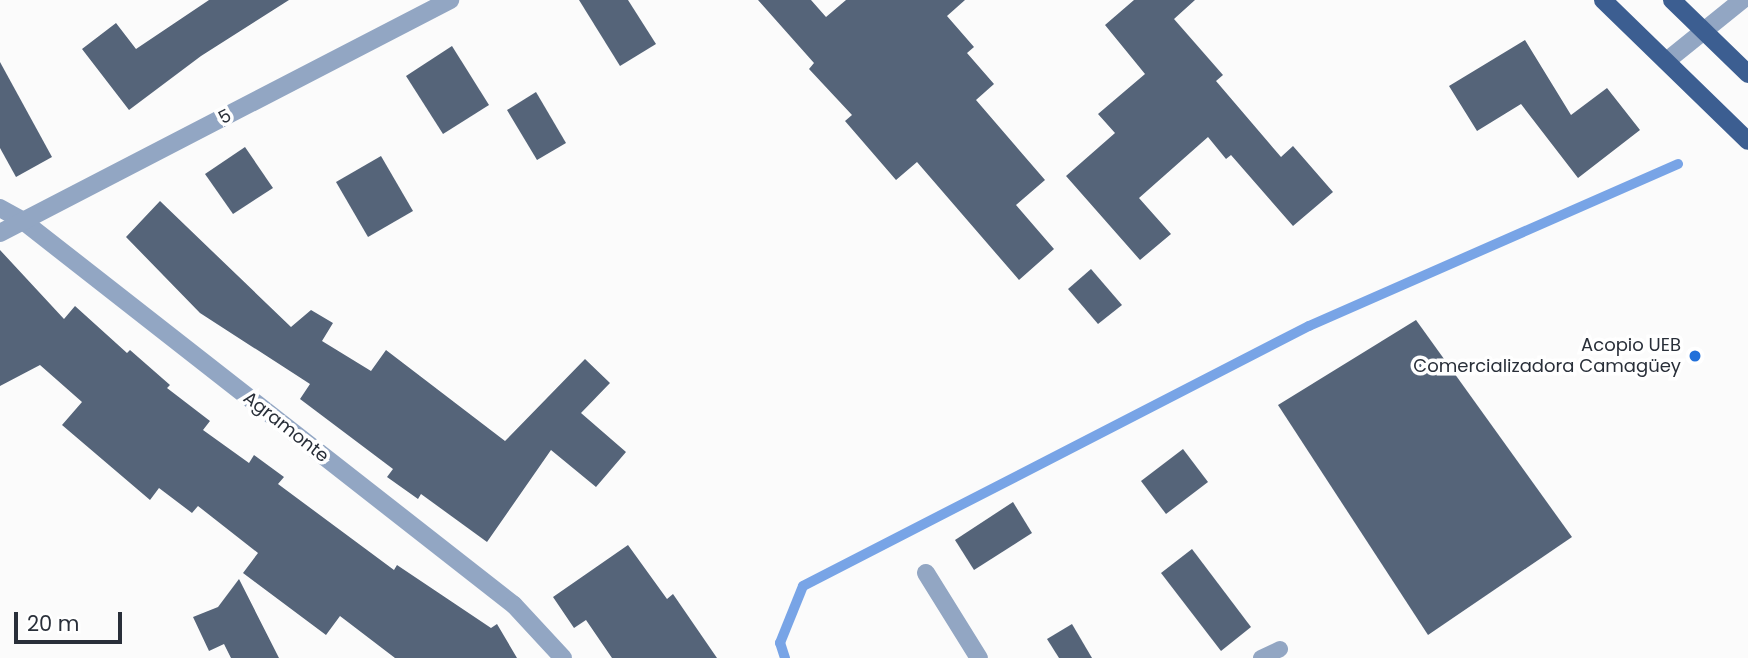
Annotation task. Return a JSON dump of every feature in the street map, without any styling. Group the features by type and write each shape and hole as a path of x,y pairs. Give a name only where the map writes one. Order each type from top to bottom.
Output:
{"main road":[{"path":"1603,0 1669,59 1748,141"},
{"path":"1672,0 1704,27 1748,74"}],"street":[{"name":"5","path":"0,233 450,0"},
{"path":"1669,59 1704,27 1742,0"},
{"name":"Agramonte","path":"0,208 23,221 514,605 563,658"},
{"path":"926,573 979,658"}],"lane":[{"path":"1261,658 1280,649"}],"building":[{"path":"209,0 289,0 201,56 129,110 82,49 116,23 136,49"},
{"path":"579,0 628,0 656,44 620,66"},
{"path":"758,0 811,0 826,17 846,0 965,0 947,16 974,47 967,53 994,84 976,100 1045,180 1016,205 1054,249 1019,280 917,162 896,180 845,121 852,115 809,69 814,63"},
{"path":"1134,0 1195,0 1174,19 1223,75 1216,81 1281,157 1293,146 1333,192 1293,226 1231,155 1226,159 1208,137 1139,198 1171,234 1140,260 1066,176 1115,133 1098,114 1145,74 1105,25"},
{"path":"1525,40 1571,115 1607,88 1640,130 1578,178 1521,104 1477,131 1449,86"},
{"path":"452,46 489,105 443,134 406,76"},
{"path":"0,62 52,157 16,177 0,148"},
{"path":"536,92 566,143 537,160 507,110"},
{"path":"245,147 273,188 233,214 205,174"},
{"path":"381,156 413,211 368,237 336,182"},
{"path":"160,201 291,327 311,310 333,323 322,341 371,371 386,350 505,441 585,359 610,383 581,413 626,452 596,487 551,450 487,542 421,494 418,499 387,477 393,469 300,399 310,384 200,313 126,237"},
{"path":"0,250 64,319 75,306 127,353 130,350 170,385 167,388 210,421 203,430 249,463 254,455 284,477 278,484 394,570 397,565 491,628 497,624 517,658 395,658 340,616 326,635 243,573 258,553 198,506 192,513 159,488 150,500 62,425 82,402 40,365 0,386"},
{"path":"1091,269 1122,305 1098,324 1068,289"},
{"path":"1416,320 1572,537 1428,635 1278,405"},
{"path":"1183,449 1208,482 1166,514 1141,481"},
{"path":"1013,502 1032,533 974,570 955,540"},
{"path":"628,545 667,599 673,594 717,658 612,658 586,620 574,628 553,597"},
{"path":"1192,549 1251,627 1221,651 1161,573"},
{"path":"239,579 279,658 231,658 224,644 209,651 193,617 218,607"},
{"path":"1072,624 1092,658 1059,658 1047,639"}],"waterway":[{"path":"785,658 780,643 803,586 1309,326 1678,164"}],"place":[{"name":"Acopio UEB Comercializadora Camagüey","path":"1695,356"}]}
